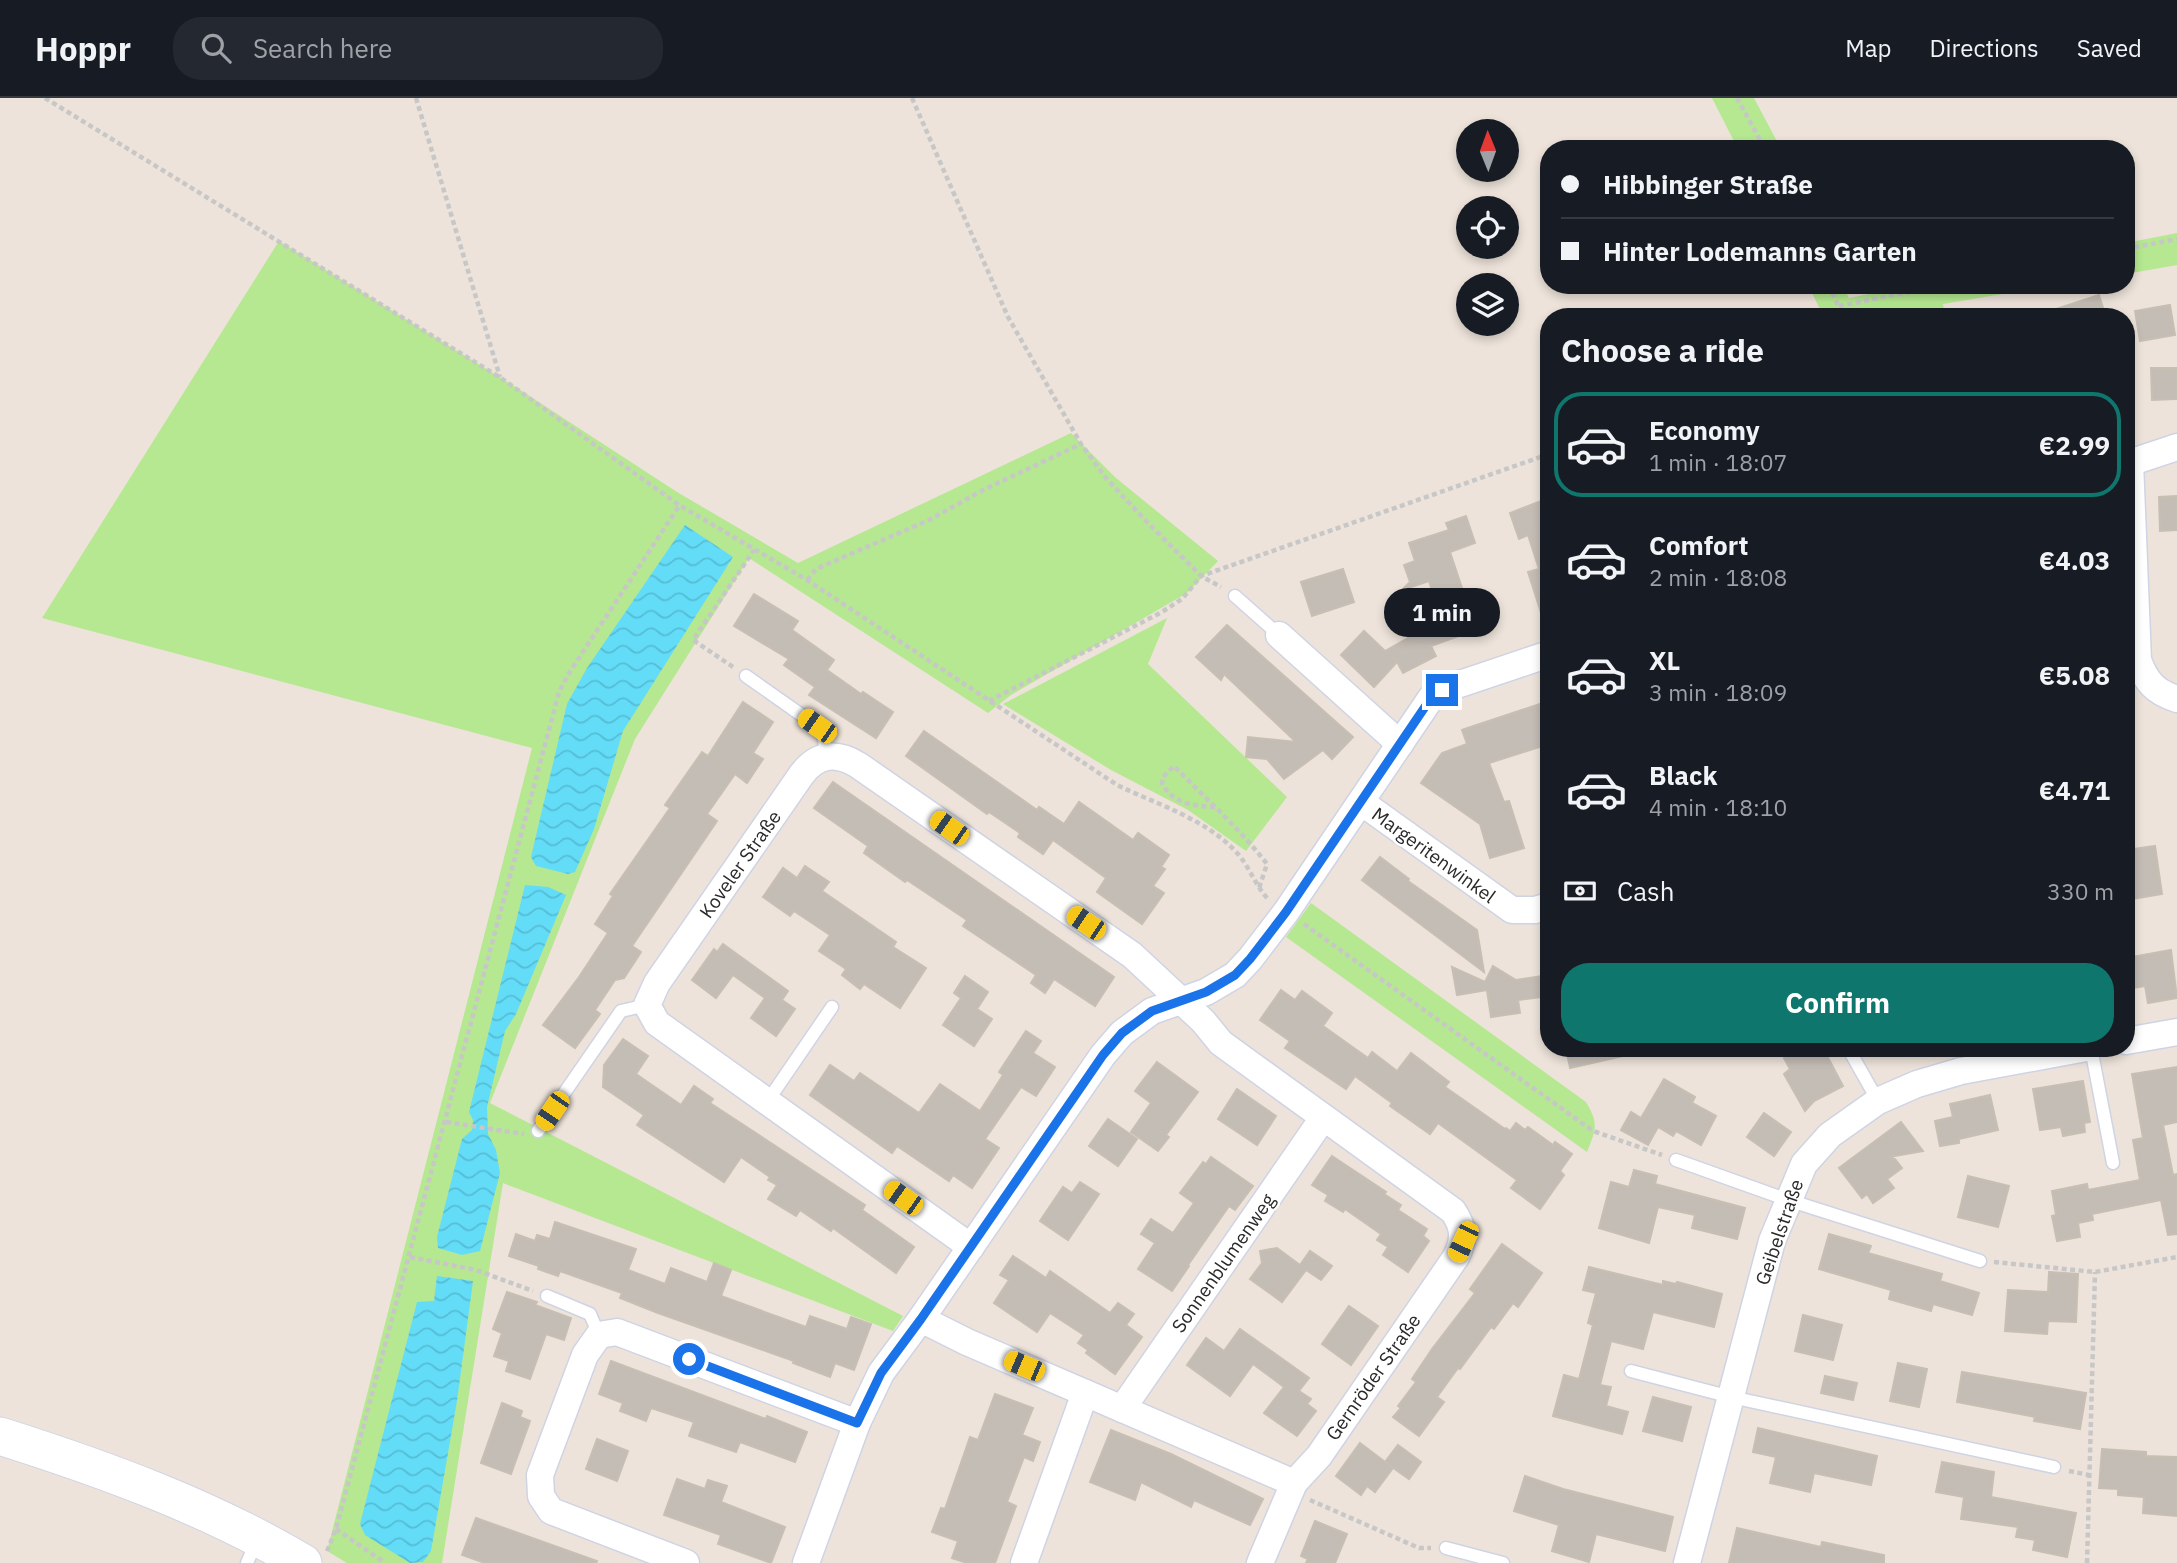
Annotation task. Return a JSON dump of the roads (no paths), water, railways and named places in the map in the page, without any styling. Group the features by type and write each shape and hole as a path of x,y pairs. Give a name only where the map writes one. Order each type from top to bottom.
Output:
{"street":[{"path":"2135,461 2177,447"},
{"path":"2135,601 2138,660 2143,675 2153,688 2177,699"},
{"path":"1279,635 1400,744"},
{"path":"806,1563 857,1423 881,1373 1103,1055 1122,1033 1152,1011 1206,992 1235,975 1250,959 1286,912 1431,698 1442,690 1540,657"},
{"path":"826,756 847,758 858,765 1132,955 1181,1001"},
{"name":"Koveler Straße","path":"647,1005 657,983 802,774 808,766 826,756"},
{"name":"Margeritenwinkel","path":"1361,802 1512,910 1540,909"},
{"name":"Gernröder Straße","path":"1181,1001 1203,1021 1221,1043 1453,1211 1462,1224 1463,1242 1457,1257 1318,1455 1294,1483"},
{"path":"647,1005 656,1023 971,1247"},
{"path":"2135,1039 2177,1032"},
{"name":"Geibelstraße","path":"1687,1563 1772,1241 1804,1164 1830,1135 1878,1101 1917,1084 1961,1072 2041,1057"},
{"name":"Sonnenblumenweg","path":"1122,1409 1323,1118"},
{"path":"921,1319 948,1334 1294,1483 1260,1563"},
{"path":"686,1563 551,1511 541,1496 540,1475 585,1355 599,1335 617,1332 857,1423"},
{"path":"1024,1563 1085,1393"},
{"path":"0,1436 121,1477 191,1506 253,1551 314,1559"}],"lane":[{"path":"1235,596 1279,635"},
{"path":"746,676 817,726 824,739 826,756"},
{"path":"538,1131 621,1011 647,1005"},
{"path":"767,1102 832,1007"},
{"path":"1853,1057 1878,1101"},
{"path":"2091,1057 2113,1163"},
{"path":"1676,1160 1788,1200 1980,1261"},
{"path":"547,1296 590,1314 599,1335"},
{"path":"1632,1371 1731,1397 2054,1468"},
{"path":"1446,1548 1503,1563"}],"water":[{"path":"685,525 733,557 623,731 594,829 575,872 568,874 536,866 531,857 567,704 587,668"},
{"path":"525,885 548,887 566,895 516,1014 505,1031 487,1107 488,1134 496,1150 500,1173 480,1251 462,1255 438,1248 437,1237 462,1139 472,1130 473,1120 469,1112"},
{"path":"437,1276 473,1281 457,1401 431,1551 423,1562 410,1563 365,1535 360,1524 417,1302 434,1301"}]}
